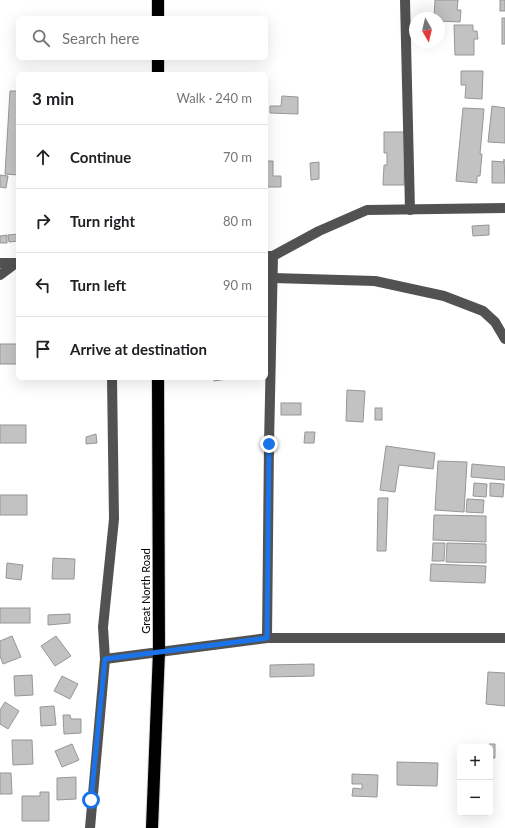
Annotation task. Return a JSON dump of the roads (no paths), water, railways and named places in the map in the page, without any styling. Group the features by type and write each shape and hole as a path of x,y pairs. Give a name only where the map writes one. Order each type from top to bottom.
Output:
{"highway":[{"path":"158,0 158,16"},
{"path":"158,60 158,72"},
{"name":"Great North Road","path":"152,828 158,651 158,380"}],"street":[{"path":"405,0 410,210"},
{"path":"267,638 269,444 273,278 270,256 319,231 366,210 505,208"},
{"path":"0,262 16,263"},
{"path":"0,275 16,264"},
{"path":"273,278 375,281 444,296 483,311 495,322 505,339"},
{"path":"90,828 105,659 103,627 114,519 112,380"},
{"path":"105,659 267,638 505,638"}]}
